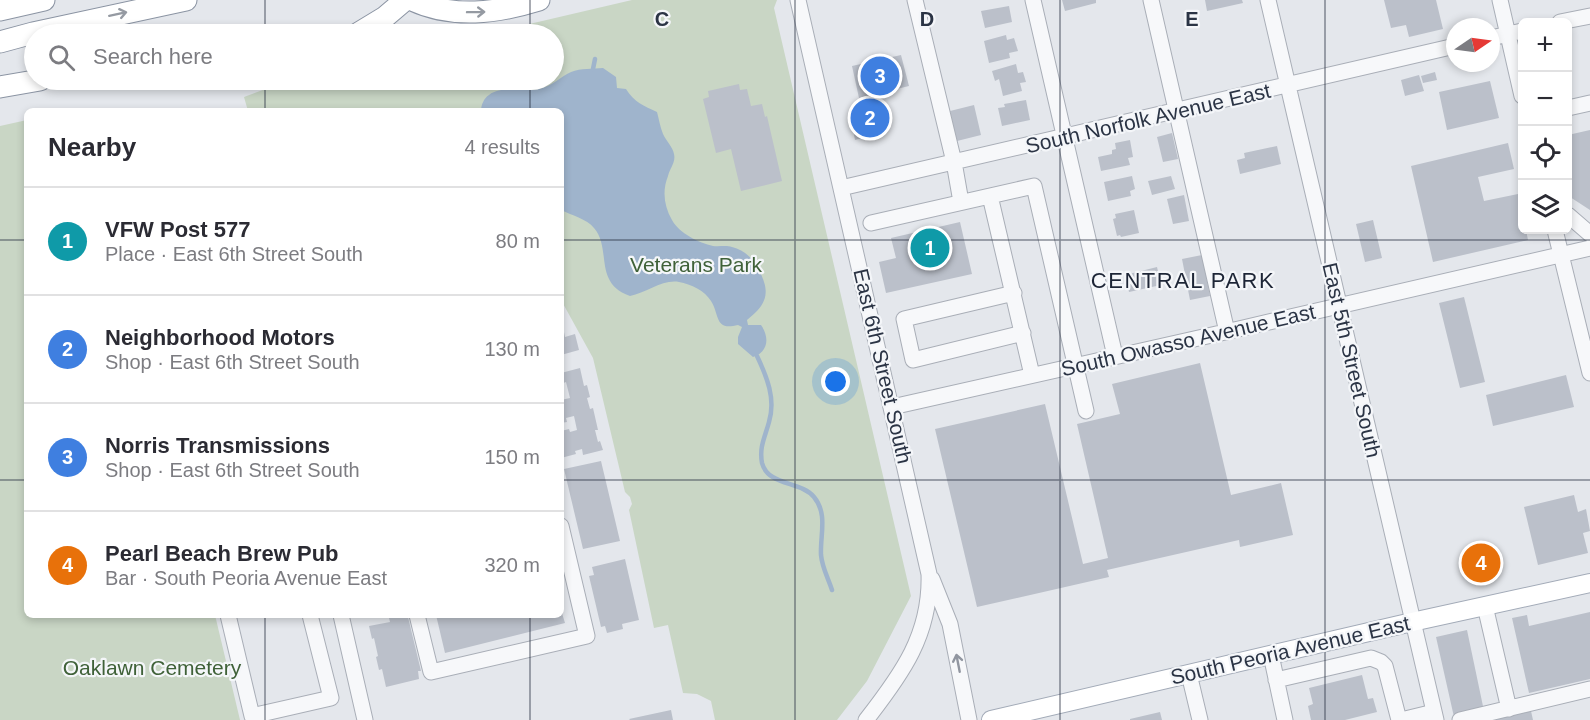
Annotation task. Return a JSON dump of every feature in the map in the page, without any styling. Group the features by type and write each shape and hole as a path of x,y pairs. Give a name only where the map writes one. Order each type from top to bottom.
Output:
{"highway":[{"path":"0,10 44,0"},
{"path":"75,24 186,0"},
{"path":"373,24 405,0"},
{"path":"412,0 442,10 482,13 539,0"},
{"path":"0,42 24,35"},
{"path":"0,87 24,83"}],"main road":[{"name":"South Peoria Avenue East","path":"991,720 1590,583"}],"street":[{"name":"East 6th Street South","path":"798,0 929,574 930,590 923,629 909,658 866,720"},
{"path":"915,0 962,202"},
{"path":"1033,0 1115,356"},
{"path":"1151,0 1227,332"},
{"name":"East 5th Street South","path":"1268,0 1435,716"},
{"path":"1500,0 1515,32 1519,72"},
{"path":"1572,20 1590,16"},
{"path":"1500,36 1515,32"},
{"name":"South Norfolk Avenue East","path":"841,188 1446,48"},
{"path":"1572,107 1590,102"},
{"path":"871,223 1034,186 1086,411"},
{"path":"990,196 1032,375"},
{"path":"1572,218 1590,234"},
{"path":"1556,234 1590,373"},
{"name":"South Owasso Avenue East","path":"892,407 1590,248"},
{"path":"1014,293 904,319 914,360 1023,333"},
{"path":"418,618 431,672 587,636 565,562"},
{"path":"929,574 950,624 969,720"},
{"path":"1485,606 1509,709"},
{"path":"229,618 252,716 331,698 311,618"},
{"path":"342,618 365,720"},
{"path":"1365,633 1371,658"},
{"path":"1271,655 1285,720"},
{"path":"1276,680 1371,658 1381,662 1384,666 1400,720 1435,716"},
{"path":"1189,674 1200,720"},
{"path":"1460,720 1590,689"}],"green space":[{"name":"Veterans Park","path":"632,0 777,0 774,8 911,596 867,681 837,720 715,720 711,701 697,694 683,693 668,625 654,628 629,510 632,504 625,492 593,358 564,305 564,108 247,108 244,97 263,90 564,90 564,24 529,24"},
{"name":"Oaklawn Cemetery","path":"24,121 24,618 216,618 240,720 0,720 0,126"}],"water":[{"path":"603,68 616,77 617,88 626,89 644,106 657,112 663,134 674,154 666,182 665,198 667,209 675,225 702,243 738,249 752,260 759,270 766,294 762,304 747,320 748,325 761,325 766,335 766,344 758,355 753,357 738,344 742,327 721,324 708,297 693,286 679,282 667,282 630,296 611,283 599,236 594,228 564,211 564,108 481,108 487,96 500,90 564,90 564,76 583,69"}],"building":[{"path":"1062,0 1096,0 1096,3 1065,11"},
{"path":"1205,0 1242,0 1243,3 1207,11"},
{"path":"1384,0 1436,0 1443,29 1409,37 1406,25 1391,28"},
{"path":"1009,6 1012,22 985,28 981,11"},
{"path":"1006,35 1007,40 1014,38 1018,51 1009,53 1010,58 989,63 984,41"},
{"path":"901,55 909,86 859,98 852,66"},
{"path":"1016,64 1018,73 1023,72 1026,82 1020,83 1022,91 1003,96 999,79 995,81 992,71"},
{"path":"1435,72 1437,80 1423,83 1421,76"},
{"path":"1419,75 1424,91 1405,96 1401,80"},
{"path":"1490,81 1499,118 1447,130 1439,92"},
{"path":"739,84 740,90 747,89 751,106 762,104 765,117 767,116 782,181 741,191 731,149 716,153 703,99 709,97 708,91"},
{"path":"1026,100 1030,120 1002,126 998,108 1005,107 1004,104"},
{"path":"874,105 881,133 855,140 853,130 866,127 861,109"},
{"path":"974,105 981,135 957,141 950,111"},
{"path":"1590,130 1590,210 1572,198 1572,134"},
{"path":"1172,133 1178,159 1163,162 1157,137"},
{"path":"1130,140 1133,157 1128,158 1130,165 1101,171 1098,157 1112,154 1112,150 1116,149 1115,143"},
{"path":"1508,143 1514,169 1478,177 1484,201 1518,194 1518,234 1527,234 1528,240 1433,262 1411,166"},
{"path":"1277,146 1281,164 1240,174 1237,160 1245,158 1244,153"},
{"path":"1132,176 1135,189 1130,191 1131,196 1108,201 1104,182"},
{"path":"1171,176 1175,189 1152,195 1148,181"},
{"path":"1184,195 1189,221 1173,224 1167,199"},
{"path":"1134,210 1139,233 1117,236 1113,219 1116,218 1115,214"},
{"path":"1373,220 1382,258 1365,262 1356,224"},
{"path":"960,222 972,274 886,293 879,262 896,258 891,238"},
{"path":"1202,255 1210,296 1190,300 1182,259"},
{"path":"1157,267 1161,285 1129,292 1125,275"},
{"path":"1464,297 1485,382 1460,388 1439,303"},
{"path":"564,332 565,337 575,334 579,350 564,354"},
{"path":"1200,363 1231,495 1281,483 1293,535 1240,547 1239,540 1107,570 1109,577 977,607 935,429 1045,404 1083,564 1108,558 1077,424 1120,414 1112,384"},
{"path":"580,368 584,386 587,385 590,397 587,398 590,409 593,408 598,442 600,441 603,450 583,455 582,449 575,451 576,454 564,457 564,430 569,429 570,432 577,430 574,416 566,418 567,422 564,422 564,399 570,398 566,382 564,383 564,372"},
{"path":"1566,375 1574,407 1493,426 1486,395"},
{"path":"601,461 620,541 583,549 564,469"},
{"path":"1574,495 1578,512 1586,509 1590,531 1583,533 1588,553 1538,565 1524,507"},
{"path":"1494,550 1499,569 1467,577 1463,557"},
{"path":"625,559 639,620 622,624 623,629 607,633 605,626 601,627 589,576 594,575 592,567"},
{"path":"1590,612 1590,679 1529,693 1512,618 1527,615 1529,626"},
{"path":"389,618 408,618 421,671 418,671 419,679 386,687 382,669 379,670 374,638 372,639 369,626 390,622"},
{"path":"437,618 563,618 565,623 445,653"},
{"path":"1467,630 1484,711 1454,717 1436,637"},
{"path":"1362,675 1368,699 1373,698 1377,712 1345,720 1311,720 1308,706 1313,704 1309,688"},
{"path":"671,710 673,720 629,719"},
{"path":"1531,711 1533,720 1497,720 1497,719"},
{"path":"1160,712 1162,720 1130,720 1130,719"}],"waterway":[{"path":"593,69 595,59"},
{"path":"757,356 771,397 771,413 762,447 762,463 771,476 808,492 818,504 822,518 822,559 832,590"}],"place":[{"name":"Norris Transmissions","path":"880,76"},
{"name":"Neighborhood Motors","path":"870,118"},
{"name":"VFW Post 577","path":"930,248"},
{"name":"Pearl Beach Brew Pub","path":"1481,563"}],"district":[{"name":"CENTRAL PARK","path":"1183,280"}]}
